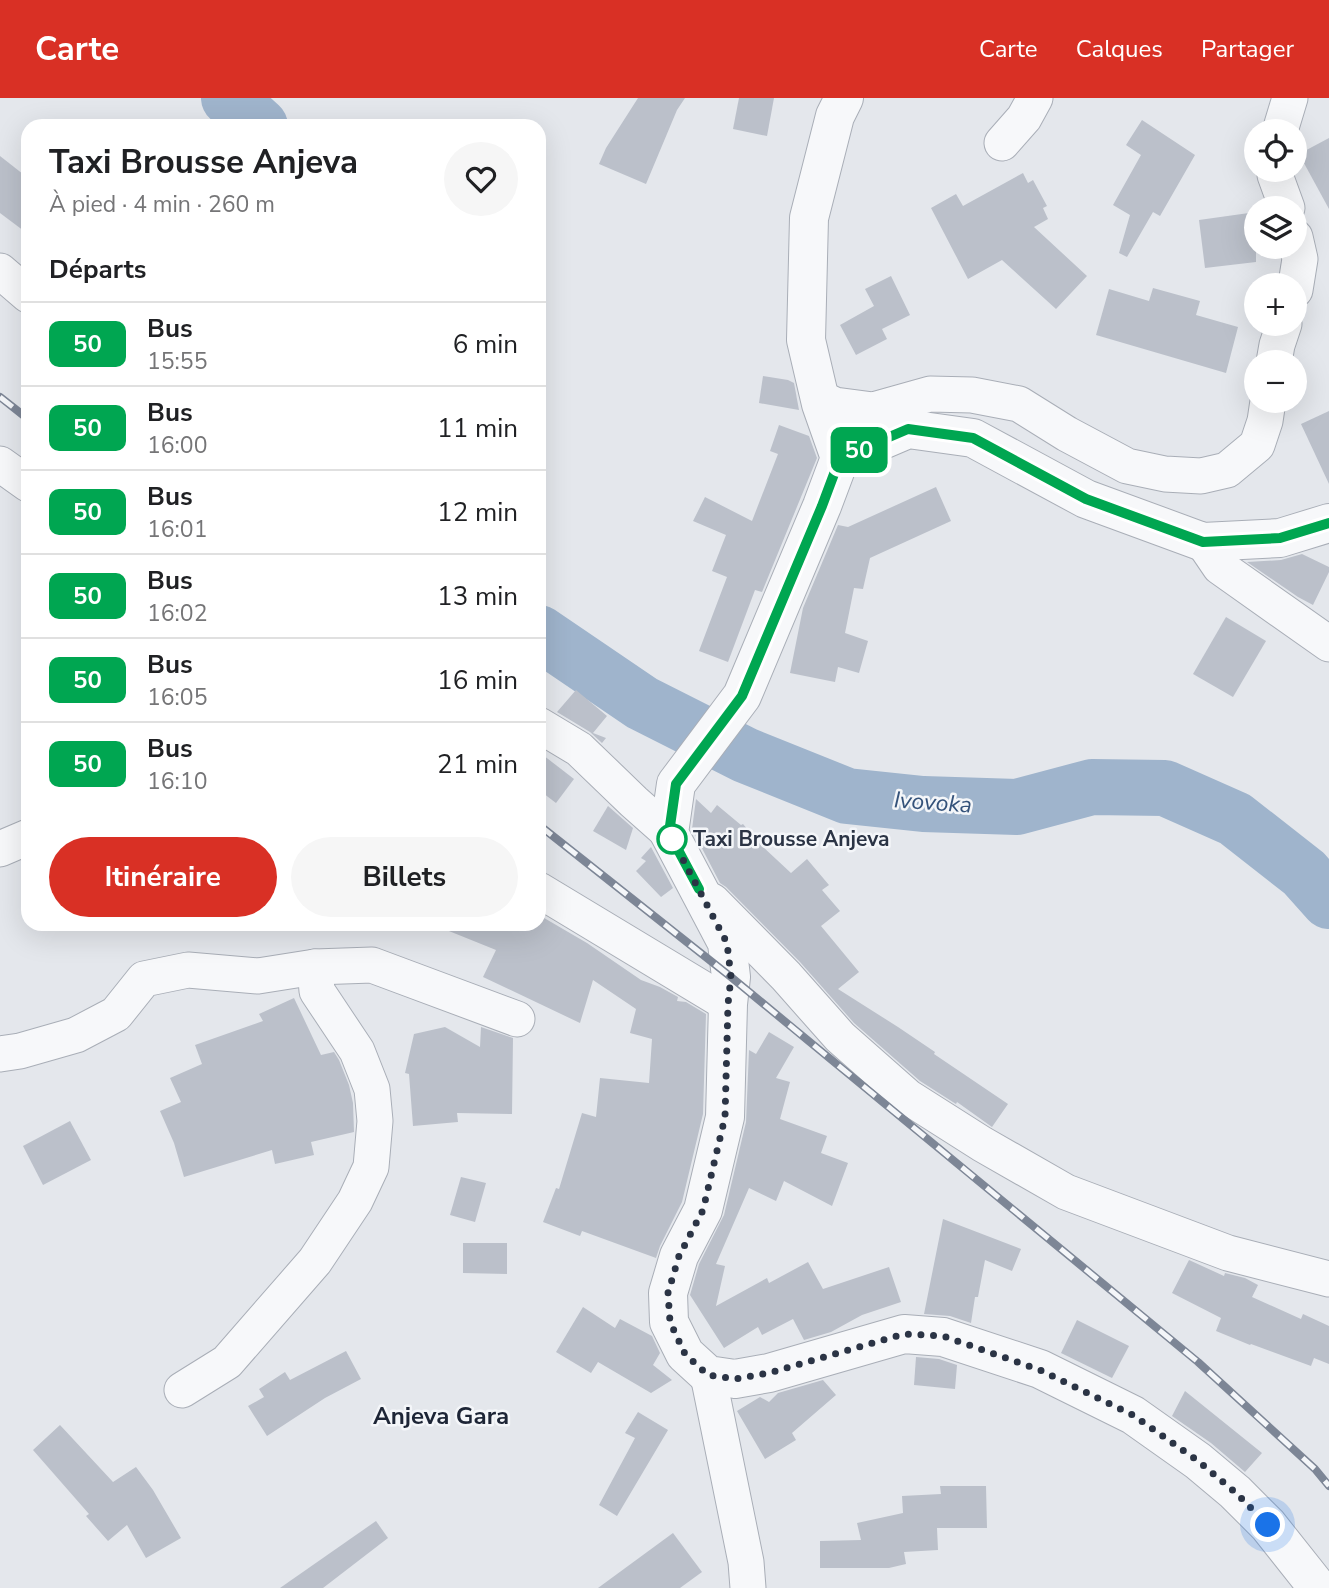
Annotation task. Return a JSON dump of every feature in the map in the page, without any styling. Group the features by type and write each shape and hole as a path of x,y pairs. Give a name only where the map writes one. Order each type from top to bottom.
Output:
{"street":[{"path":"669,833 676,784 742,696 840,458 820,398 806,340 810,218 835,117 844,98"},
{"path":"1002,142 1024,118 1035,98"},
{"path":"1284,119 1290,98"},
{"path":"0,271 21,289"},
{"path":"820,398 835,405 873,410 930,394 972,395 1019,404 1067,434 1127,466 1165,474 1201,475 1227,470 1257,445 1266,413"},
{"path":"840,458 908,429 973,438 1086,499 1203,542 1280,538 1329,523"},
{"path":"0,464 21,479"},
{"path":"1203,542 1220,567 1329,644"},
{"path":"546,729 579,748 669,833 727,943 731,977 725,1117 703,1210 679,1256 668,1293 670,1322 685,1354 708,1375 735,1379 769,1373 904,1334 943,1336 1040,1370 1133,1415 1198,1461 1268,1525 1318,1588"},
{"path":"0,849 21,840"},
{"path":"699,889 786,976 840,1037 908,1097 961,1131 1066,1192 1228,1253 1329,1279"},
{"path":"546,894 728,1004"},
{"path":"0,1054 76,1035 116,1014 144,979 188,970 258,976 315,967 372,965 517,1019"},
{"path":"182,1390 227,1362 306,1270 355,1201 371,1167 375,1121 372,1089 357,1051 317,991 315,967"},
{"path":"708,1375 746,1562 748,1588"}],"building":[{"path":"638,98 685,98 677,110 646,184 599,164 606,148"},
{"path":"739,98 774,98 767,136 733,129"},
{"path":"1142,120 1195,155 1160,216 1153,212 1127,257 1119,253 1130,215 1113,205 1141,155 1126,145"},
{"path":"1329,138 1329,209 1307,169 1307,150"},
{"path":"0,156 21,172 21,229 0,213"},
{"path":"1023,173 1028,183 1033,180 1047,206 1043,208 1048,219 1034,227 1087,276 1056,309 1002,260 968,279 931,208 956,194 963,206"},
{"path":"1244,214 1244,259 1256,259 1256,262 1205,268 1199,220"},
{"path":"891,276 910,315 882,329 887,339 856,355 840,325 874,306 865,289"},
{"path":"1153,288 1200,301 1196,315 1238,327 1226,373 1096,335 1109,289 1149,301"},
{"path":"763,376 794,383 799,410 759,403"},
{"path":"1329,411 1329,484 1301,424"},
{"path":"779,425 809,436 817,458 762,592 755,590 728,662 699,651 727,577 712,571 726,535 693,521 705,497 752,521 778,454 770,451"},
{"path":"936,487 951,521 870,558 863,589 854,588 845,633 868,641 859,673 838,667 835,682 790,673 803,608 838,525 848,527"},
{"path":"1302,554 1329,567 1313,605 1247,562 1281,560"},
{"path":"1226,617 1266,641 1233,697 1193,674"},
{"path":"576,690 607,716 593,733 606,738 602,743 590,732 557,712"},
{"path":"546,757 574,779 556,803 546,795"},
{"path":"696,799 711,813 717,805 743,824 791,873 807,859 829,885 822,890 840,911 821,926 859,972 838,989 935,1052 934,1054 1008,1104 992,1127 957,1102 956,1104 920,1081 854,1023 800,962 720,883 692,829"},
{"path":"608,806 633,828 626,850 593,831"},
{"path":"651,847 673,888 661,897 636,871 646,861 641,858"},
{"path":"546,919 641,980 660,987 678,997 677,1001 686,1002 706,1014 703,1114 682,1202 656,1258 582,1231 580,1236 543,1222 556,1188 559,1189 582,1113 596,1117 600,1078 649,1083 652,1039 630,1033 636,1009 593,980 580,1023 483,977 496,950 449,931 546,931"},
{"path":"294,998 321,1055 334,1052 339,1060 353,1103 354,1132 311,1142 314,1155 275,1164 272,1150 184,1177 174,1143 160,1111 181,1102 170,1078 202,1064 195,1045 263,1021 259,1014"},
{"path":"445,1027 480,1047 481,1027 513,1038 512,1114 457,1113 458,1122 413,1126 409,1074 405,1073 414,1034"},
{"path":"769,1032 794,1047 776,1078 790,1082 780,1119 827,1136 821,1153 848,1163 832,1206 784,1181 776,1201 749,1188 716,1264 725,1266 716,1306 767,1278 769,1283 808,1262 823,1289 889,1267 901,1302 862,1315 831,1332 804,1340 793,1319 762,1335 758,1327 724,1348 690,1295 699,1264 724,1215 746,1122 749,1050 756,1054"},
{"path":"70,1121 91,1160 43,1185 23,1146"},
{"path":"461,1177 486,1183 475,1222 450,1215"},
{"path":"943,1219 1021,1249 1012,1271 985,1260 971,1323 950,1316 924,1314"},
{"path":"463,1243 507,1243 507,1274 463,1273"},
{"path":"1189,1260 1224,1276 1225,1273 1245,1278 1258,1285 1252,1297 1301,1319 1303,1314 1329,1326 1329,1364 1314,1358 1311,1366 1216,1331 1221,1318 1172,1293"},
{"path":"583,1307 615,1328 620,1319 652,1336 660,1353 653,1365 672,1380 651,1393 598,1362 591,1373 556,1352"},
{"path":"1077,1320 1129,1346 1112,1378 1061,1353"},
{"path":"346,1351 361,1379 325,1398 267,1436 248,1406 264,1397 259,1389 285,1372 290,1380"},
{"path":"916,1357 939,1359 957,1365 955,1389 914,1385"},
{"path":"823,1380 836,1395 792,1433 796,1440 765,1459 737,1411 760,1397 769,1402 778,1393"},
{"path":"1185,1391 1262,1453 1245,1472 1211,1443 1172,1416"},
{"path":"638,1412 668,1430 617,1516 599,1505 635,1438 625,1433"},
{"path":"60,1425 113,1482 136,1467 181,1538 146,1558 127,1525 108,1541 86,1516 89,1514 33,1450"},
{"path":"940,1486 986,1486 987,1528 937,1528 938,1550 904,1552 906,1564 889,1568 820,1568 820,1541 861,1540 857,1523 903,1513 902,1496 941,1494"},
{"path":"376,1521 388,1538 323,1588 280,1588"},
{"path":"673,1533 702,1572 680,1588 598,1588"}],"waterway":[{"name":"Ivovoka","path":"229,98 252,119"},
{"name":"Ivovoka","path":"546,638 642,703 745,755 847,796 923,804 1017,807 1092,787 1165,788 1235,819 1304,873 1329,901"}],"railway":[{"path":"0,397 21,414"},
{"path":"546,831 731,977 1198,1362 1315,1469 1329,1486"}],"bus line":[{"name":"50","path":"699,889 669,833 676,784 742,696 840,458 908,429 973,438 1086,499 1203,542 1280,538 1329,523"}],"place":[{"name":"Taxi Brousse Anjeva","path":"672,839"}],"district":[{"name":"Anjeva Gara","path":"441,1416"}],"route":[{"path":"672,839 669,833 727,943 731,977 725,1117 703,1210 679,1256 668,1293 670,1322 685,1354 708,1375 735,1379 769,1373 904,1334 943,1336 1040,1370 1133,1415 1198,1461 1268,1525"}]}
